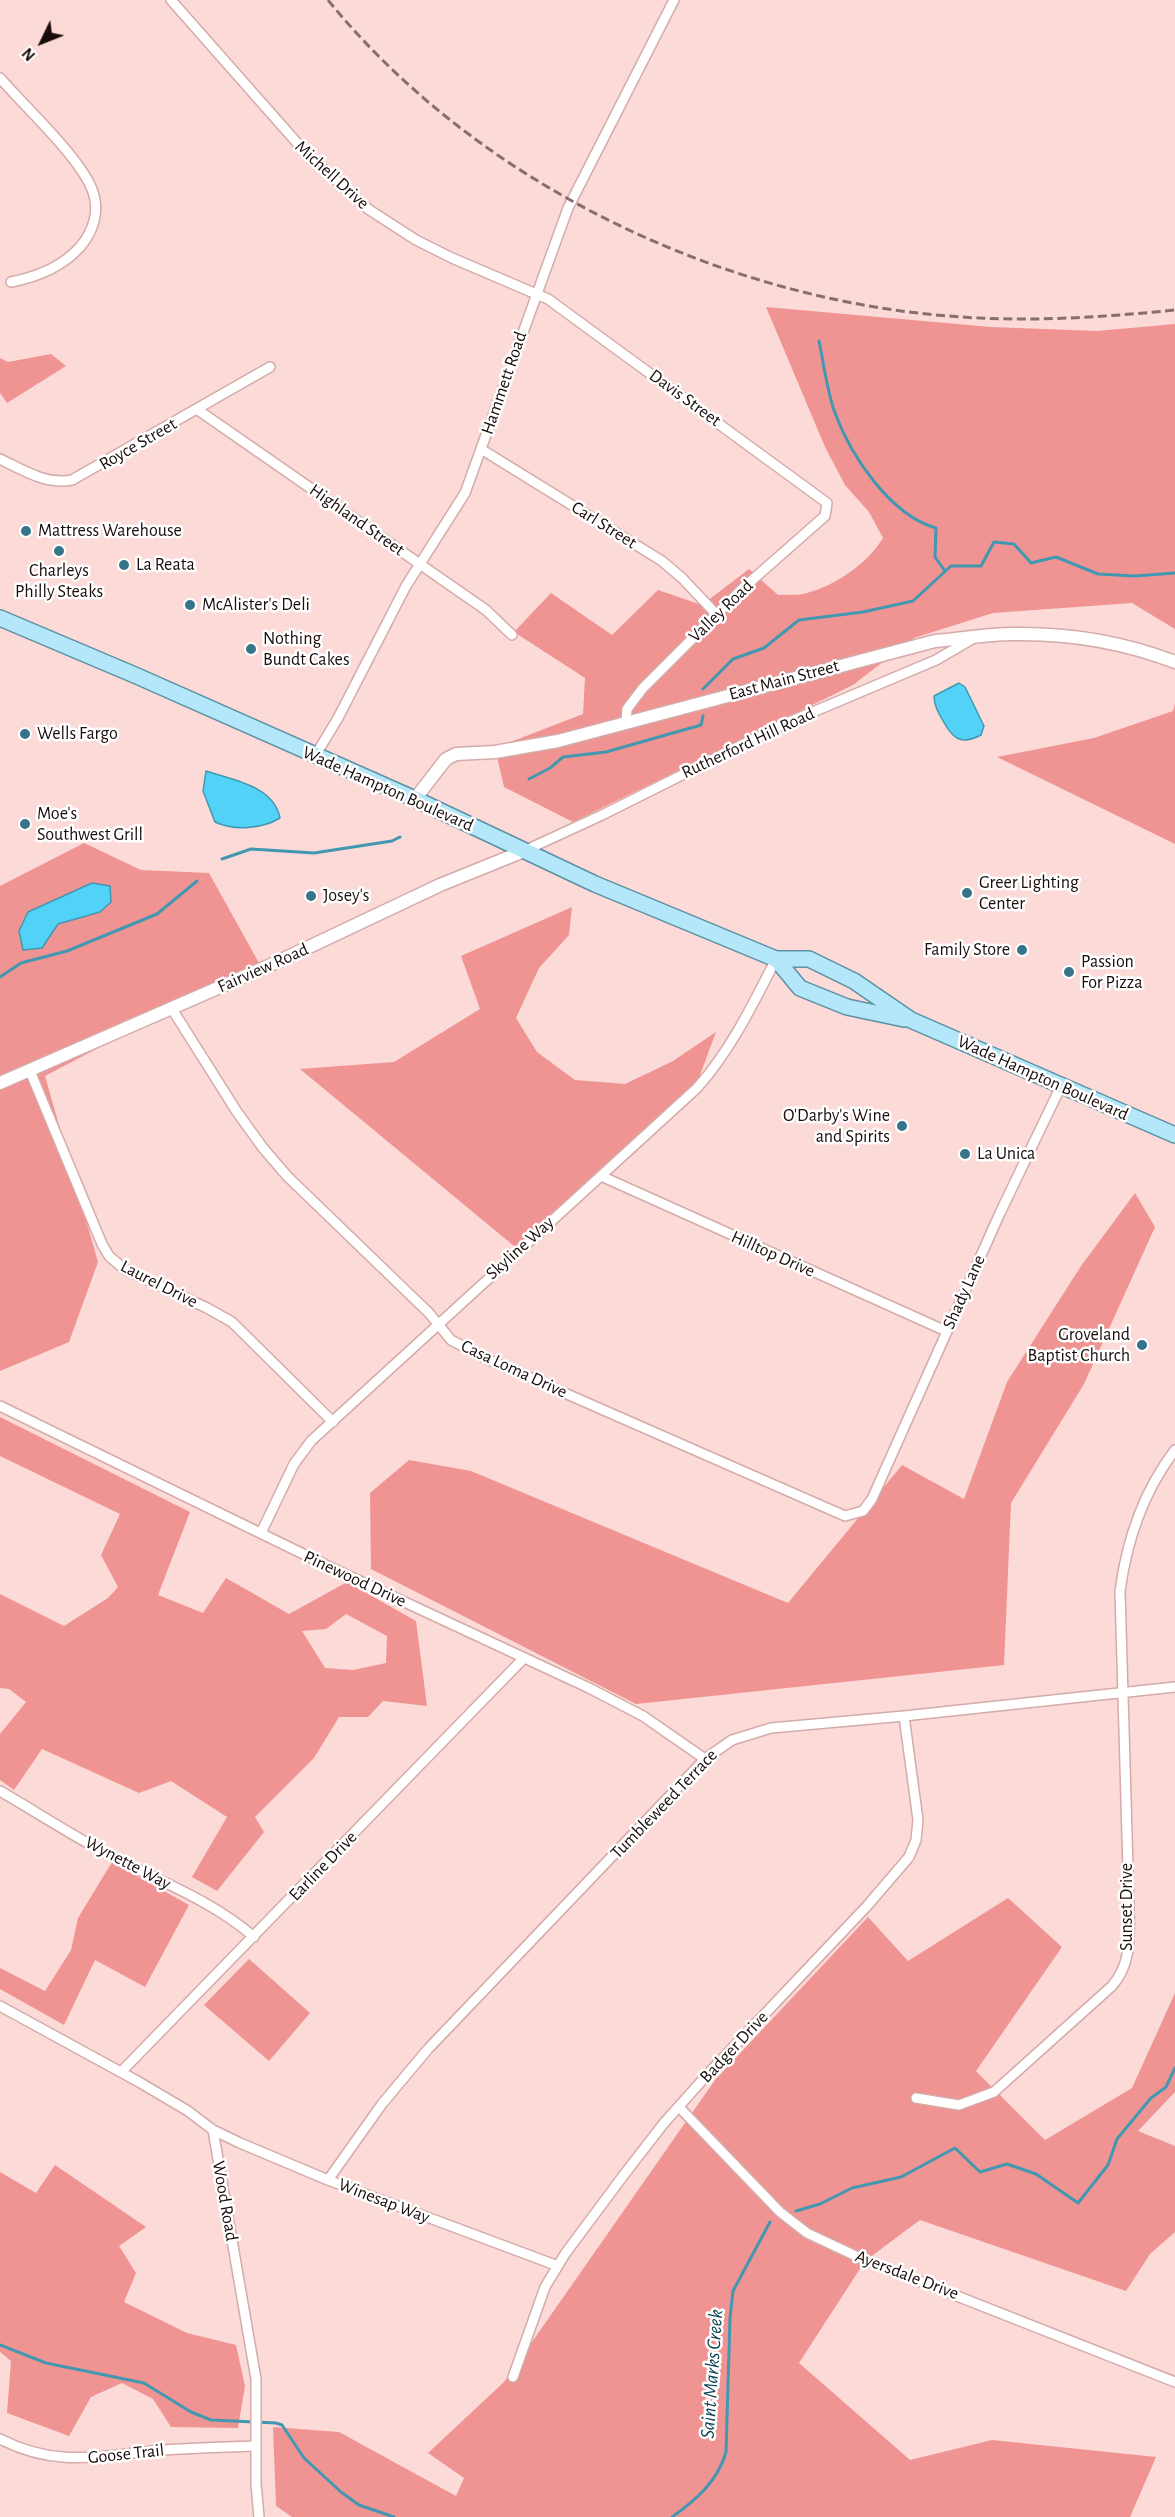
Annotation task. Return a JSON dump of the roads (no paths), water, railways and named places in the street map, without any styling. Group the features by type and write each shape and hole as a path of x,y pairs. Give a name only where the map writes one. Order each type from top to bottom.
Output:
{"main road":[{"name":"Wade Hampton Boulevard","path":"0,618 415,799 595,884 776,959 809,959 854,981 911,1020 1175,1135"},
{"name":"Wade Hampton Boulevard","path":"776,959 800,988 847,1006 911,1020"}],"street":[{"name":"Michell Drive","path":"171,0 300,147 349,194 416,240 452,258 536,293"},
{"name":"Hammett Road","path":"315,756 338,718 420,564 465,493 568,208 674,0"},
{"path":"0,79 82,171 94,193 96,203 96,213 90,233 72,255 38,275 11,282"},
{"name":"Davis Street","path":"536,293 548,299 824,498 828,508"},
{"name":"Royce Street","path":"0,459 42,478 54,481 72,480 270,367"},
{"name":"Highland Street","path":"198,410 486,610 512,634"},
{"name":"Carl Street","path":"481,449 662,561 682,578 716,614"},
{"name":"Valley Road","path":"626,722 627,709 643,688 716,614 825,516 828,508"},
{"name":"East Main Street","path":"415,799 446,759 456,754 534,746 935,641 1013,634 1088,639 1124,646 1175,662"},
{"name":"Rutherford Hill Road","path":"524,851 602,815 782,725 936,660 973,638"},
{"name":"Fairview Road","path":"0,1083 172,1009 440,885 524,851"},
{"name":"Skyline Way","path":"261,1533 294,1464 311,1442 711,1072 753,1007 776,959"},
{"name":"Casa Loma Drive","path":"172,1009 262,1148 287,1176 438,1324 451,1340 487,1359 839,1514 857,1514 868,1507 872,1499"},
{"name":"Laurel Drive","path":"30,1071 109,1256 129,1272 232,1322 333,1422"},
{"name":"Shady Lane","path":"872,1499 1000,1213 1061,1086"},
{"name":"Hilltop Drive","path":"601,1176 946,1331"},
{"name":"Pinewood Drive","path":"0,1406 643,1716 705,1759"},
{"name":"Sunset Drive","path":"916,2098 959,2105 994,2092 1112,1986 1124,1969 1129,1937 1120,1592 1126,1553 1137,1518 1148,1492 1175,1450"},
{"name":"Earline Drive","path":"121,2072 524,1658"},
{"name":"Tumbleweed Terrace","path":"328,2180 382,2104 428,2049 705,1759 732,1740 761,1730 1175,1687"},
{"name":"Badger Drive","path":"513,2377 536,2307 558,2266 623,2176 679,2107 867,1906 909,1857 916,1840 918,1820 904,1716"},
{"name":"Wynette Way","path":"0,1791 113,1857 176,1887 225,1916 254,1937"},
{"path":"0,2006 188,2111 213,2130"},
{"name":"Ayersdale Drive","path":"679,2107 780,2212 807,2233 858,2257 1175,2382"},
{"name":"Winesap Way","path":"213,2130 328,2180 558,2266"},
{"name":"Wood Road","path":"213,2130 256,2379 259,2517"},
{"name":"Goose Trail","path":"0,2439 29,2452 80,2459 198,2448 256,2446"}],"water":[{"path":"959,683 965,687 984,726 981,735 967,740 957,738 949,731 934,699 934,696"},
{"path":"206,771 240,781 261,791 270,798 280,818 265,825 248,828 231,827 215,822 203,791"},
{"path":"92,883 110,886 111,902 100,912 58,924 42,948 23,950 19,931 28,912"}],"waterway":[{"path":"819,341 832,405 851,447 874,482 888,497 903,511 936,528 935,557 945,571"},
{"path":"703,689 733,659 764,648 799,620 863,612 913,601 951,566 981,566 994,542 1014,544 1031,563 1056,557 1098,574 1135,576 1175,573"},
{"path":"529,779 550,768 563,757 606,752 701,725 703,716"},
{"path":"222,859 251,849 314,853 392,841 400,837"},
{"path":"0,977 21,963 67,951 157,914 197,881"},
{"name":"Saint Marks Creek","path":"796,2211 820,2204 852,2188 901,2177 955,2148 980,2172 1007,2164 1036,2174 1078,2203 1108,2165 1117,2139 1151,2098 1166,2087 1175,2068"},
{"name":"Saint Marks Creek","path":"672,2517 712,2481 726,2452 730,2318 733,2291 770,2222"},
{"path":"0,2345 46,2363 144,2383 191,2412 211,2420 282,2425 304,2458 341,2492 359,2505 394,2517"}],"railway":[{"path":"328,0 389,66 457,125 532,178 613,222 697,259 784,287 873,307 962,317 1069,318 1175,310"}],"place":[{"name":"Mattress Warehouse","path":"26,531"},
{"name":"Charleys Philly Steaks","path":"59,551"},
{"name":"La Reata","path":"124,565"},
{"name":"McAlister's Deli","path":"190,605"},
{"name":"Nothing Bundt Cakes","path":"251,649"},
{"name":"Wells Fargo","path":"25,734"},
{"name":"Moe's Southwest Grill","path":"25,824"},
{"name":"Greer Lighting Center","path":"967,893"},
{"name":"Josey's","path":"311,896"},
{"name":"Family Store","path":"1022,950"},
{"name":"Passion For Pizza","path":"1069,972"},
{"name":"O'Darby's Wine and Spirits","path":"902,1126"},
{"name":"La Unica","path":"965,1154"},
{"name":"Groveland Baptist Church","path":"1142,1345"}]}
